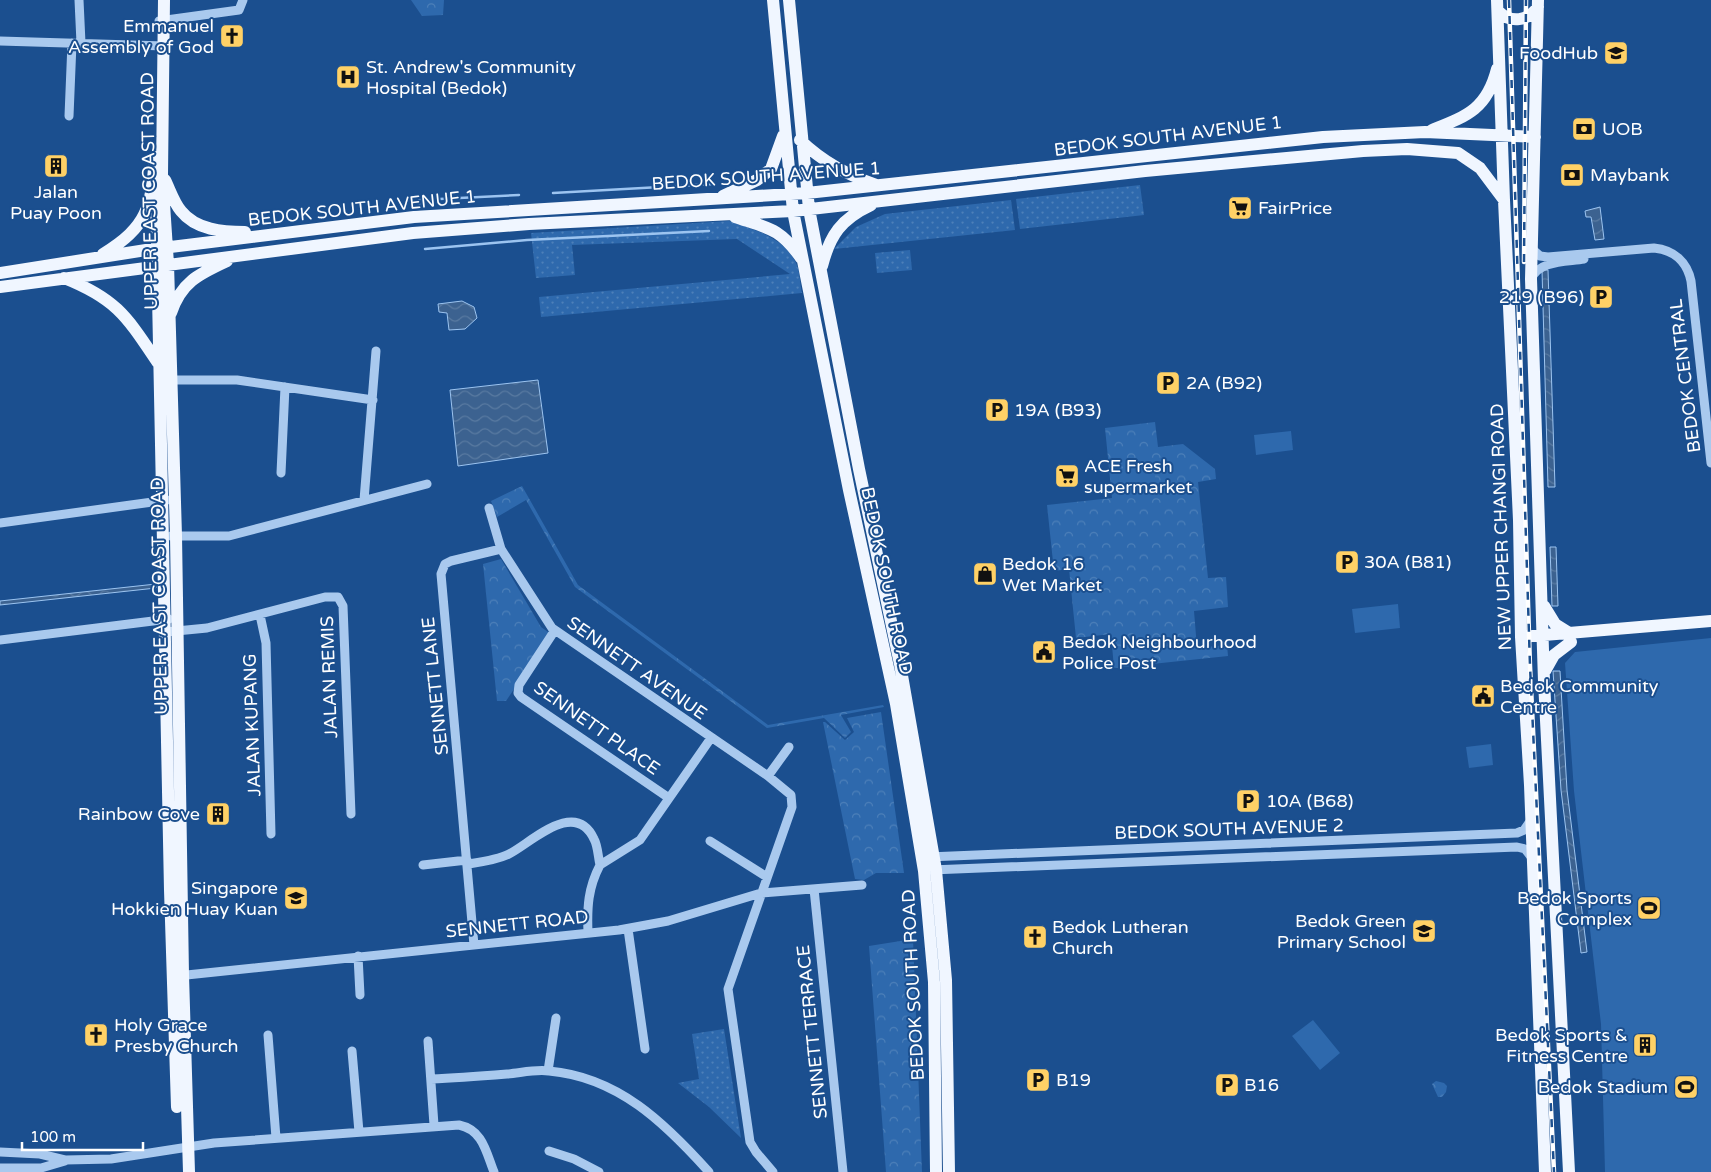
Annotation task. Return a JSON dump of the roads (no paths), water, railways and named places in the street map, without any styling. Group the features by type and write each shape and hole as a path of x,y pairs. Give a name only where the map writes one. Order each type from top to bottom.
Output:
{"main road":[{"name":"UPPER EAST COAST ROAD","path":"158,0 162,20"},
{"name":"UPPER EAST COAST ROAD","path":"161,249 162,174 160,112 164,0"},
{"name":"BEDOK SOUTH ROAD","path":"773,0 791,194 803,261 907,734"},
{"name":"BEDOK SOUTH ROAD","path":"788,0 800,140 809,209 907,734 946,980 949,1172"},
{"path":"1498,5 1503,16 1516,20 1531,16 1538,3"},
{"path":"1538,3 1531,279 1543,675 1569,1172"},
{"name":"NEW UPPER CHANGI ROAD","path":"1498,5 1504,200 1520,520 1522,641 1532,820 1532,858 1546,1172"},
{"path":"1424,132 1468,115 1479,107 1494,80 1500,57"},
{"name":"UPPER EAST COAST ROAD","path":"160,112 156,147 162,265 168,322 164,380 170,536 177,976 183,1148 180,1172"},
{"path":"716,199 758,180 770,169 784,131"},
{"name":"BEDOK SOUTH AVENUE 1","path":"0,273 98,257 414,218 807,193 1280,141 1424,132 1536,136"},
{"path":"800,140 827,162 843,172 878,186"},
{"path":"98,257 124,241 141,222 147,210 153,186 156,147"},
{"name":"BEDOK SOUTH AVENUE 1","path":"0,288 63,278 413,233 529,224 794,211 1281,157 1407,149 1458,153 1480,168 1504,200"},
{"path":"162,174 180,210 203,227 234,232 293,233"},
{"path":"820,271 833,235 843,222 854,213 883,200"},
{"path":"728,214 778,232 788,240 803,261"},
{"path":"168,322 176,299 186,285 236,256"},
{"name":"UPPER EAST COAST ROAD","path":"162,265 158,363 164,380"},
{"path":"63,278 89,288 117,307 158,363"},
{"path":"1542,603 1554,622 1571,638"},
{"path":"1522,641 1543,641 1711,621"},
{"path":"1543,675 1554,655 1571,638 1711,629"},
{"name":"BEDOK SOUTH ROAD","path":"930,871 934,982 936,1172"},
{"name":"UPPER EAST COAST ROAD","path":"183,1148 189,1172"}],"street":[{"path":"69,116 79,0"},
{"path":"162,20 238,10 243,0"},
{"path":"0,42 162,46"},
{"name":"BEDOK CENTRAL","path":"1532,249 1540,256 1548,257 1661,249 1672,253 1682,261 1689,272 1711,463"},
{"name":"BEDOK CENTRAL","path":"1531,279 1537,270 1544,266 1620,254 1654,251 1668,254 1678,261 1690,285"},
{"path":"364,500 376,351"},
{"path":"164,380 237,380 373,400"},
{"path":"281,472 285,387"},
{"path":"170,536 229,536 427,484"},
{"path":"0,523 168,499"},
{"name":"SENNETT AVENUE","path":"489,508 501,549 544,619 555,630 768,776 788,792 792,800 728,989 750,1142 773,1172"},
{"name":"SENNETT LANE","path":"474,945 441,574 445,564 451,561 501,549"},
{"name":"JALAN REMIS","path":"0,640 172,626 260,615 325,597 338,597 342,603 351,814"},
{"name":"JALAN KUPANG","path":"260,615 266,643 271,834"},
{"name":"SENNETT PLACE","path":"555,630 519,686 518,693 521,697 669,798"},
{"name":"SENNETT PLACE","path":"600,865 640,840 710,738"},
{"path":"768,776 789,747"},
{"name":"BEDOK SOUTH AVENUE 2","path":"928,857 1517,833 1524,830 1532,820"},
{"path":"422,865 468,862 509,854 552,825 567,822 580,824 588,830 594,839 600,865 592,880 589,894 587,910 588,933"},
{"path":"710,840 767,877"},
{"name":"BEDOK SOUTH AVENUE 2","path":"930,871 1517,847 1525,849 1532,858"},
{"name":"SENNETT ROAD","path":"177,976 628,928 668,921 761,893 862,884"},
{"name":"SENNETT TERRACE","path":"814,889 843,1172"},
{"path":"628,928 645,1049"},
{"path":"358,956 360,995"},
{"path":"548,1071 556,1018"},
{"path":"268,1035 276,1138"},
{"path":"428,1041 434,1125"},
{"path":"352,1051 359,1132"},
{"path":"431,1079 548,1071 592,1080 623,1094 651,1113 681,1140 709,1172"},
{"path":"0,1152 40,1154 66,1160 112,1159 183,1148 276,1138 434,1125 459,1125 474,1131 481,1138 494,1172"},
{"path":"549,1151 574,1159 599,1172"},
{"path":"0,1168 41,1168 66,1160"}],"water":[{"path":"1600,207 1604,239 1595,240 1591,217 1586,217 1585,211"},
{"path":"1542,270 1548,270 1555,487 1548,487"},
{"path":"462,301 474,307 477,318 465,329 449,330 447,313 439,312 438,304"},
{"path":"538,380 548,453 458,466 450,390"},
{"path":"1550,547 1556,547 1558,606 1552,606"},
{"path":"156,584 156,588 0,605 0,601"},
{"path":"1553,671 1560,671 1567,790 1587,952 1581,953 1561,790"}],"waterway":[{"path":"553,193 714,184"},
{"path":"419,205 419,200 519,195"},
{"path":"425,249 527,240 709,231"}],"railway":[{"path":"1509,0 1530,666 1554,1172"},
{"path":"1524,262 1526,0"}],"place":[{"name":"Emmanuel Assembly of God","path":"232,36"},
{"name":"FoodHub","path":"1616,53"},
{"name":"St. Andrew's Community Hospital (Bedok)","path":"348,77"},
{"name":"UOB","path":"1584,129"},
{"name":"Jalan Puay Poon","path":"56,166"},
{"name":"Maybank","path":"1572,175"},
{"name":"FairPrice","path":"1240,208"},
{"name":"219 (B96)","path":"1601,297"},
{"name":"2A (B92)","path":"1168,383"},
{"name":"19A (B93)","path":"997,410"},
{"name":"ACE Fresh supermarket","path":"1067,476"},
{"name":"30A (B81)","path":"1347,562"},
{"name":"Bedok 16 Wet Market","path":"985,574"},
{"name":"Bedok Neighbourhood Police Post","path":"1044,652"},
{"name":"Bedok Community Centre","path":"1483,696"},
{"name":"10A (B68)","path":"1248,801"},
{"name":"Rainbow Cove","path":"218,814"},
{"name":"Singapore Hokkien Huay Kuan","path":"296,898"},
{"name":"Bedok Sports Complex","path":"1649,908"},
{"name":"Bedok Green Primary School","path":"1424,931"},
{"name":"Bedok Lutheran Church","path":"1035,937"},
{"name":"Holy Grace Presby Church","path":"96,1035"},
{"name":"Bedok Sports & Fitness Centre","path":"1645,1045"},
{"name":"B19","path":"1038,1080"},
{"name":"B16","path":"1227,1085"},
{"name":"Bedok Stadium","path":"1686,1087"}]}
